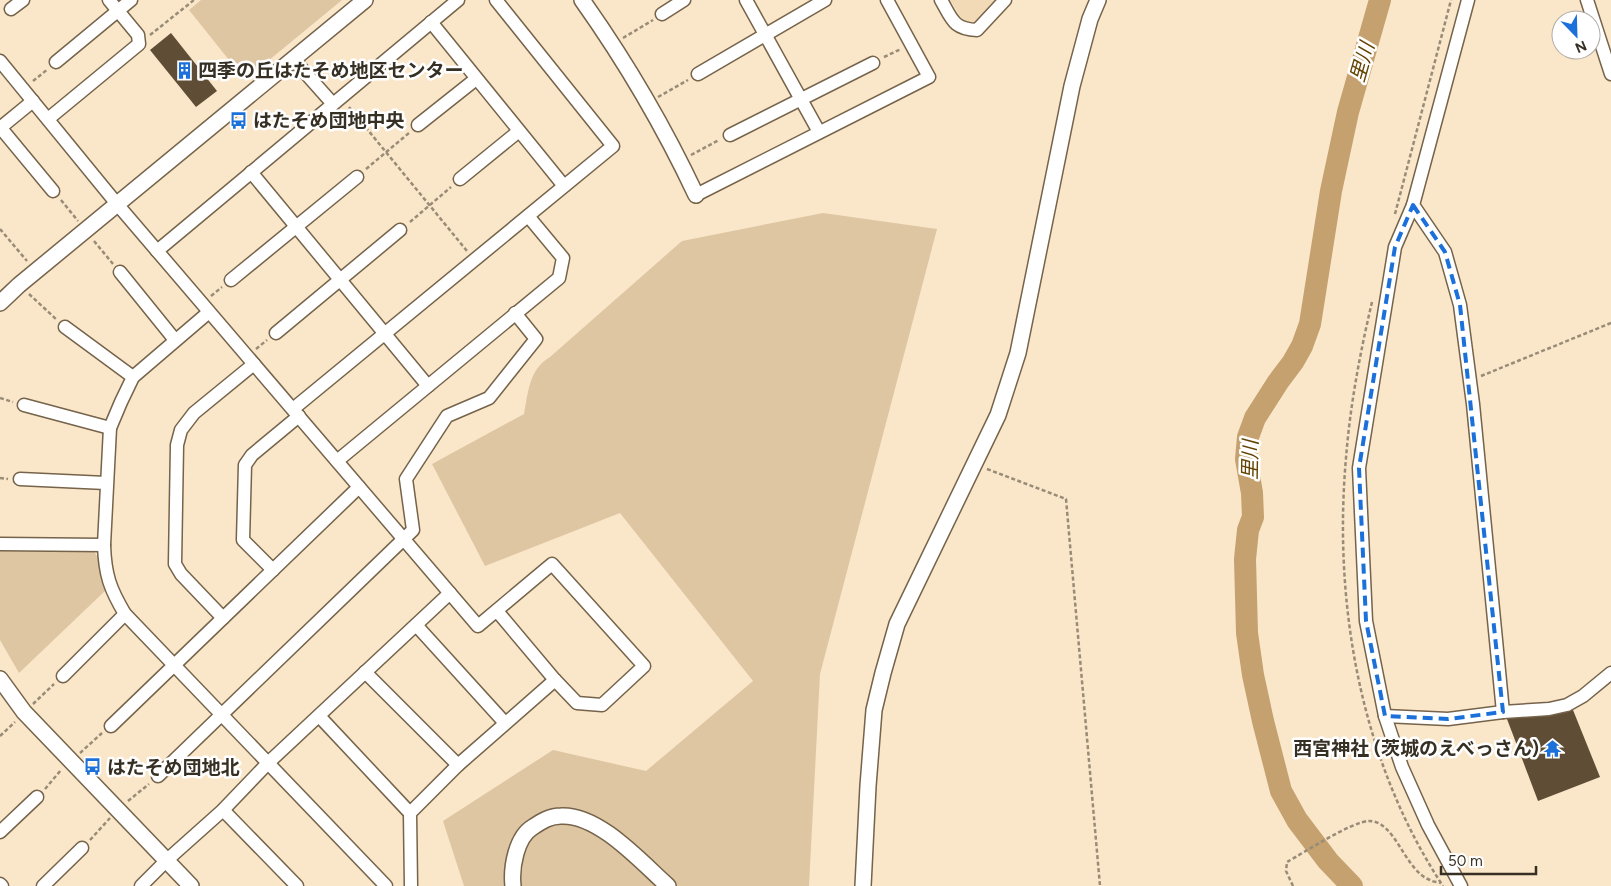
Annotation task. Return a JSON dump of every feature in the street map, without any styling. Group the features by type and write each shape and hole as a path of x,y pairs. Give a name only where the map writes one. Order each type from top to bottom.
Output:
{"street":[{"path":"11,10 23,0"},
{"path":"48,119 139,44 138,35 108,0"},
{"path":"56,62 131,0"},
{"path":"0,303 19,285 365,0"},
{"path":"157,251 458,0"},
{"path":"273,570 243,540 245,465 252,455 385,334 612,146 496,0"},
{"path":"582,0 614,44 648,102 680,160 696,195 929,77 887,0"},
{"path":"662,14 684,0"},
{"path":"746,0 766,33 819,132"},
{"path":"698,74 825,0"},
{"path":"941,0 956,25 965,30 977,30 1005,0"},
{"path":"863,886 874,710 883,672 897,624 975,465 998,415 1010,382 1018,353 1072,86 1090,19 1098,0"},
{"path":"1461,886 1428,825 1402,767 1385,716 1366,621 1359,468 1395,247 1412,205 1468,0"},
{"path":"1587,0 1611,74"},
{"path":"432,22 564,186"},
{"path":"0,60 117,204 478,626 552,564 644,666 602,705 577,703 555,680 497,611"},
{"path":"293,60 337,101"},
{"path":"730,135 873,63"},
{"path":"418,125 476,78"},
{"path":"33,101 0,127 53,191"},
{"path":"460,179 519,131"},
{"path":"251,172 428,386"},
{"path":"231,280 357,177"},
{"path":"1412,205 1445,252 1460,306 1470,380 1504,712"},
{"path":"337,461 560,278 563,258 528,216"},
{"path":"276,333 400,230"},
{"path":"120,272 175,340"},
{"path":"206,307 175,340 133,377 110,428 104,546 105,562 112,591 125,614 386,886"},
{"path":"158,776 413,530 406,479 446,416 490,398 536,338 515,313"},
{"path":"65,327 133,377"},
{"path":"223,618 181,574 175,564 177,444 181,430 194,413 251,360"},
{"path":"24,405 110,428"},
{"path":"20,479 106,483"},
{"path":"111,726 359,487"},
{"path":"0,544 104,546"},
{"path":"141,886 223,810 268,763 450,593"},
{"path":"63,676 125,614"},
{"path":"416,625 506,723"},
{"path":"365,672 458,765"},
{"path":"1385,716 1448,719 1567,706 1583,696 1611,673"},
{"path":"0,679 24,712 191,886"},
{"path":"410,814 458,765 555,680"},
{"path":"319,716 410,814 411,886"},
{"path":"0,832 37,797"},
{"path":"223,810 297,886"},
{"path":"513,886 512,873 517,847 529,829 547,818 562,815 589,821 604,831 668,886"},
{"path":"43,886 82,848"}],"path":[{"path":"139,44 194,0"},
{"path":"1394,217 1451,0"},
{"path":"614,44 662,14"},
{"path":"873,63 912,44"},
{"path":"23,89 56,62"},
{"path":"648,102 698,74"},
{"path":"337,101 386,152 475,260"},
{"path":"357,177 418,125"},
{"path":"680,160 730,135"},
{"path":"400,230 460,179"},
{"path":"53,191 120,272"},
{"path":"0,229 36,272"},
{"path":"206,307 231,280"},
{"path":"19,285 65,327"},
{"path":"1373,300 1357,377 1346,458 1344,566 1352,647 1358,685 1381,758 1405,818 1442,884"},
{"path":"1470,380 1611,323"},
{"path":"251,360 276,333"},
{"path":"975,465 1066,499 1100,886"},
{"path":"0,736 63,676"},
{"path":"37,797 71,760 111,726"},
{"path":"82,848 118,810 158,776"},
{"path":"1293,886 1286,870 1286,862 1342,831 1368,820 1380,823 1386,827 1406,859 1420,874 1429,880 1442,884"}],"highlighted area":[{"path":"1413,205 1445,252 1460,305 1503,712 1448,719 1385,716 1366,621 1359,468 1395,247"}],"shaded area":[{"path":"201,0 342,0 245,80 189,10"},
{"path":"950,0 1001,0 977,24 964,22"},
{"path":"823,213 937,229 820,674 809,886 464,886 443,821 553,750 646,771 753,681 620,513 485,566 432,464 524,414 528,390 534,375 543,362 682,241"},
{"path":"0,550 94,551 99,560 106,590 19,673 0,640"}],"building":[{"name":"四季の丘はたそめ地区センター","path":"171,33 217,91 196,107 150,50"},
{"name":"西宮神社 (茨城のえべっさん)","path":"1573,710 1600,777 1538,801 1507,719"}],"waterway":[{"name":"里川","path":"1352,886 1328,861 1297,820 1281,791 1263,721 1253,675 1247,633 1245,559 1248,530 1253,517 1252,493 1246,459 1248,437 1255,418 1293,362 1302,346 1310,324 1331,191 1348,112 1380,0"}],"place":[{"name":"四季の丘はたそめ地区センター","path":"184,70"},
{"name":"はたそめ団地中央","path":"239,120"},
{"name":"西宮神社 (茨城のえべっさん)","path":"1553,748"},
{"name":"はたそめ団地北","path":"93,767"}]}
